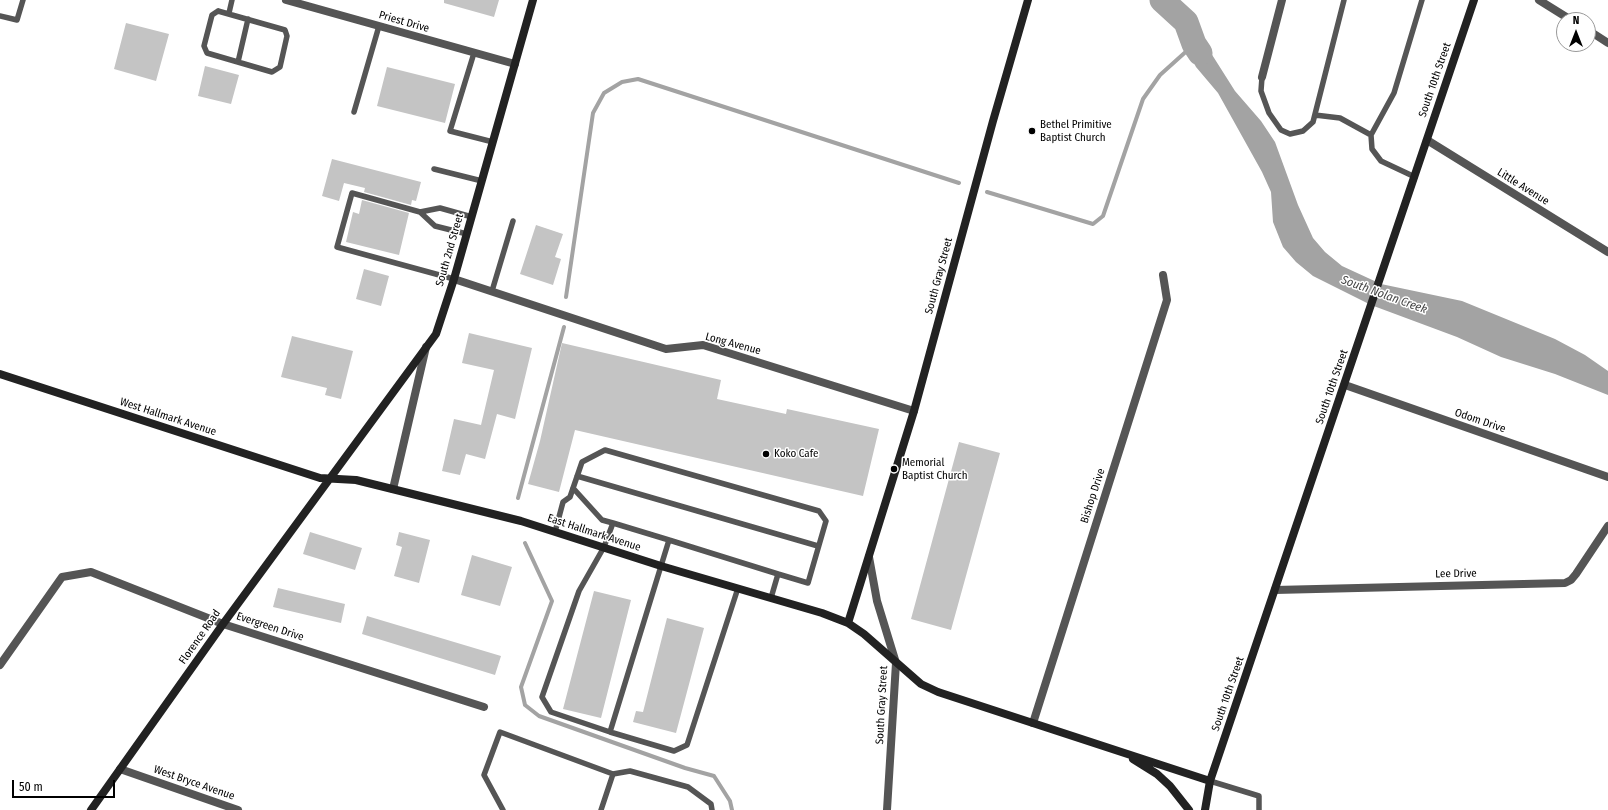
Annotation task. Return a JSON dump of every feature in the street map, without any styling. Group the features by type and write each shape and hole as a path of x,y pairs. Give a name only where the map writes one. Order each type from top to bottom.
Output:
{"street":[{"name":"Priest Drive","path":"286,0 515,64"},
{"name":"South 2nd Street","path":"329,478 436,334 454,279 533,0"},
{"name":"South Gray Street","path":"848,623 914,411 993,121 1028,0"},
{"path":"1262,77 1282,0"},
{"name":"South 10th Street","path":"1205,810 1210,781 1474,0"},
{"path":"1539,0 1558,12"},
{"path":"1596,35 1608,43"},
{"name":"Little Avenue","path":"1427,140 1608,252"},
{"name":"Bishop Drive","path":"1033,724 1167,300 1163,275"},
{"name":"Long Avenue","path":"454,279 666,349 703,345 914,411"},
{"path":"393,489 426,346"},
{"name":"West Hallmark Avenue","path":"0,374 320,478 329,478"},
{"name":"Odom Drive","path":"1345,385 1608,477"},
{"name":"East Hallmark Avenue","path":"329,478 356,480 521,521 661,566 822,613 848,623 864,634 921,684 938,692 1122,753"},
{"name":"Florence Road","path":"91,810 329,478"},
{"name":"Lee Drive","path":"1275,590 1565,583 1571,580 1576,574 1608,526"},
{"name":"South Gray Street","path":"869,557 877,601 896,662 887,810"},
{"name":"Evergreen Drive","path":"0,665 62,577 91,572 223,624 484,707"},
{"path":"1122,753 1210,781"},
{"path":"1122,753 1157,774 1170,786 1189,810"},
{"name":"West Bryce Avenue","path":"120,769 238,810"}],"lane":[{"path":"0,16 17,20 23,0"},
{"path":"229,13 232,0"},
{"path":"1262,77 1261,91 1269,113 1281,130 1290,134 1303,130 1313,122 1344,0"},
{"path":"1415,177 1382,160 1372,149 1371,135 1394,93 1422,0"},
{"path":"218,11 248,19 285,30 286,33 280,67 272,72 207,53 204,46 212,15 218,11"},
{"path":"238,62 248,19"},
{"path":"354,112 379,26"},
{"path":"474,53 450,131 493,142"},
{"path":"1315,115 1340,118 1371,135"},
{"path":"434,169 482,181"},
{"path":"454,279 337,247 352,193 420,212 440,208 472,217"},
{"path":"420,212 435,226 467,234"},
{"path":"492,291 513,221"},
{"path":"555,532 563,502 570,497 573,488 577,476 582,462 605,450 818,511 826,521 808,583 602,520 573,488"},
{"path":"577,476 818,546"},
{"path":"612,523 604,548 579,591 542,697 551,712 610,732 674,751 687,745 738,588"},
{"path":"610,732 669,540"},
{"path":"771,598 778,574"},
{"path":"503,810 484,775 500,732 613,774 630,771 688,787 711,804 712,810"},
{"path":"601,810 613,774"},
{"path":"1210,781 1259,796 1259,810"}],"water":[{"path":"1186,22 1197,31 1235,91 1261,121 1275,142 1298,205 1313,238 1325,252 1342,266 1381,284 1462,301 1555,339 1585,355 1608,371 1608,395 1555,374 1501,357 1457,337 1371,305 1313,276 1296,262 1283,247 1273,222 1271,192 1262,172 1218,93 1196,67 1183,42"}],"building":[{"path":"444,0 499,0 494,17 444,3"},
{"path":"126,23 169,34 156,81 114,69"},
{"path":"205,66 239,75 231,104 198,96"},
{"path":"387,67 455,84 445,123 377,106"},
{"path":"332,159 421,182 416,201 412,200 411,205 364,192 365,188 344,183 339,201 322,196"},
{"path":"362,200 409,213 399,255 346,242 353,212 359,214"},
{"path":"536,225 563,234 555,257 561,259 553,285 520,274"},
{"path":"364,269 389,276 381,306 356,299"},
{"path":"469,333 532,348 515,419 497,414 485,459 466,454 460,475 442,471 454,419 481,425 494,370 462,363"},
{"path":"292,336 353,351 341,399 325,395 327,388 281,377"},
{"path":"562,343 721,380 717,399 786,414 787,409 879,429 863,496 575,430 559,492 528,484 540,441"},
{"path":"959,442 1000,453 951,630 911,619"},
{"path":"310,532 362,548 355,570 303,554"},
{"path":"399,532 430,540 419,583 394,576 402,547 396,545"},
{"path":"472,555 512,567 500,606 461,595"},
{"path":"278,588 345,604 341,623 273,607"},
{"path":"594,591 631,600 601,718 563,709"},
{"path":"367,616 501,656 495,675 362,634"},
{"path":"667,618 704,628 676,733 633,722 636,711 643,712"}],"waterway":[{"name":"South Nolan Creek","path":"1162,0 1186,22 1194,44 1200,53"},
{"path":"987,192 1093,224 1103,216 1143,99 1160,75 1190,48"},
{"path":"566,297 593,113 604,93 622,82 638,79 959,183"},
{"path":"518,498 564,327"},
{"path":"525,543 552,601 521,687 525,705 539,716 685,768 714,776 730,801 732,810"}],"place":[{"name":"Bethel Primitive Baptist Church","path":"1032,131"},
{"name":"Koko Cafe","path":"766,454"},
{"name":"Memorial Baptist Church","path":"894,469"}]}
